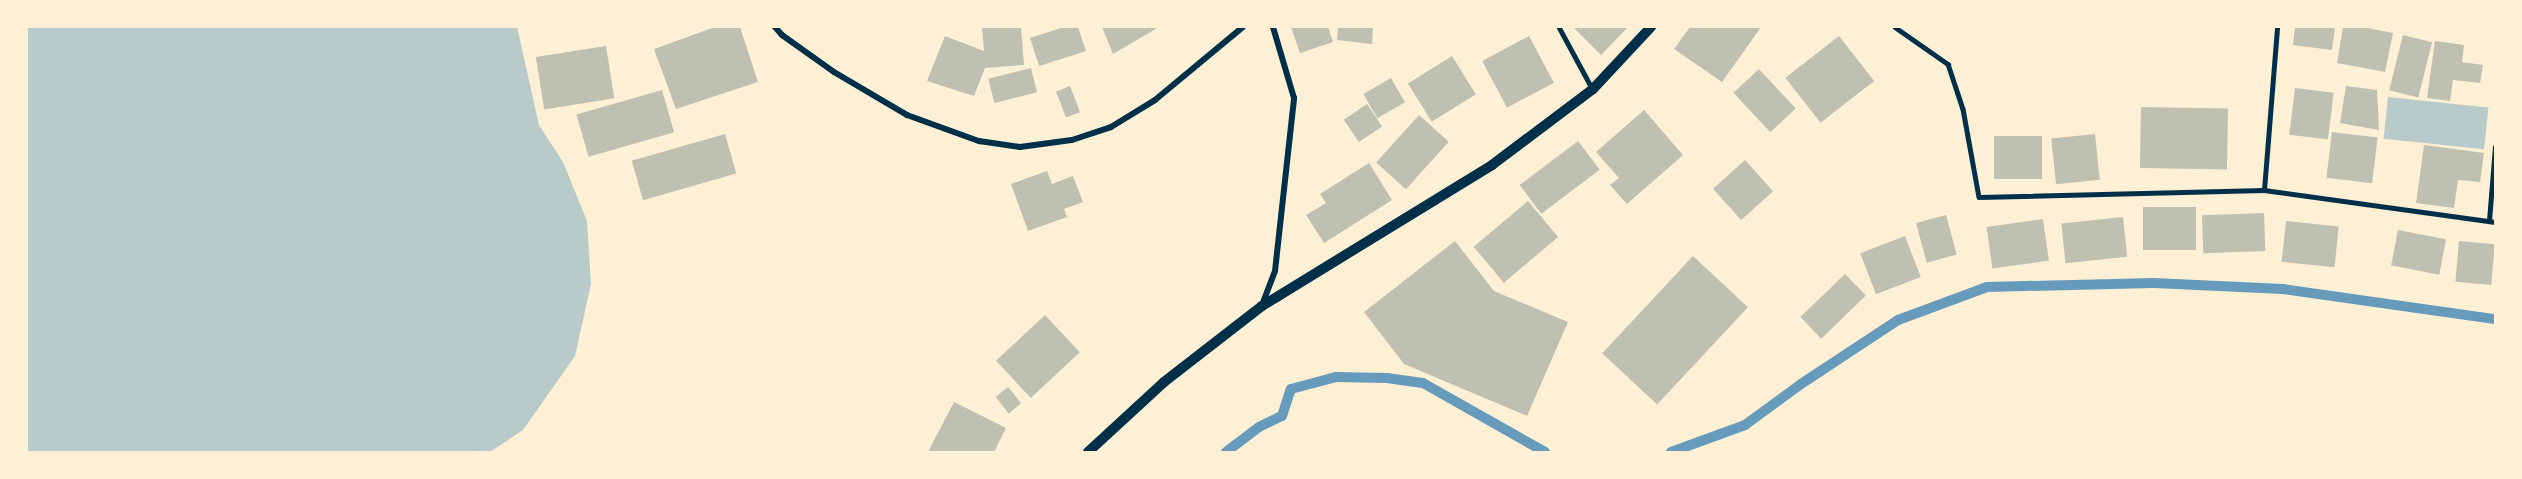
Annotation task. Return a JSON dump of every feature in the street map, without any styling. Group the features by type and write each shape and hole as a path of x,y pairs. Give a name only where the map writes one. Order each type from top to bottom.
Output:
{"street":[{"path":"775,27 782,35 834,72 907,115 979,141 1020,147 1072,140 1111,127 1155,100 1243,27"},
{"path":"1262,306 1275,271 1294,98 1273,27"},
{"path":"1089,452 1164,382 1262,306 1492,165 1593,88 1651,27"}],"lane":[{"path":"1559,27 1593,88"},
{"path":"1895,27 1948,64 1963,109 1979,197 2264,190 2492,221 2495,147"},
{"path":"2264,190 2277,27"}],"shaded area":[{"path":"27,27 517,27 539,125 563,162 587,221 591,284 575,356 523,430 490,452 27,452"},
{"path":"2388,97 2488,108 2484,149 2384,139"}],"building":[{"path":"715,27 740,27 758,82 676,109 654,49"},
{"path":"982,27 1021,27 1024,65 985,68 974,96 927,81 945,36 984,51"},
{"path":"1064,27 1078,27 1086,51 1039,66 1030,38"},
{"path":"1102,27 1159,27 1113,54"},
{"path":"1291,27 1328,27 1333,42 1300,53"},
{"path":"1338,27 1373,27 1372,44 1337,40"},
{"path":"1573,27 1628,27 1601,55"},
{"path":"1690,27 1761,27 1722,82 1674,49"},
{"path":"2295,27 2335,27 2332,50 2293,45"},
{"path":"2343,27 2362,27 2393,33 2385,72 2337,63"},
{"path":"2403,35 2432,42 2418,98 2389,90"},
{"path":"1529,36 1554,83 1507,108 1482,61"},
{"path":"1839,36 1874,81 1821,123 1785,78"},
{"path":"2435,41 2464,45 2462,62 2483,65 2480,83 2453,80 2450,101 2427,98"},
{"path":"606,46 614,98 544,109 536,57"},
{"path":"1452,56 1476,94 1432,122 1408,84"},
{"path":"1031,68 1037,92 994,103 988,79"},
{"path":"1759,69 1796,108 1770,132 1733,93"},
{"path":"1391,78 1405,102 1377,118 1363,94"},
{"path":"1070,86 1080,112 1066,118 1056,91"},
{"path":"2346,86 2377,90 2379,130 2340,123"},
{"path":"2295,88 2334,93 2328,139 2289,135"},
{"path":"662,90 674,132 589,157 576,115"},
{"path":"1367,104 1382,126 1359,142 1344,120"},
{"path":"2141,107 2228,109 2227,170 2140,168"},
{"path":"1644,110 1683,155 1627,204 1610,185 1619,178 1596,152"},
{"path":"1419,115 1449,142 1406,189 1376,163"},
{"path":"2332,132 2378,138 2372,183 2326,178"},
{"path":"725,134 736,173 643,200 632,161"},
{"path":"2095,134 2100,180 2056,184 2051,139"},
{"path":"1994,136 2042,136 2042,179 1994,179"},
{"path":"1578,141 1600,170 1541,214 1520,185"},
{"path":"2424,145 2484,153 2480,182 2458,180 2454,208 2416,203"},
{"path":"1745,160 1773,191 1741,220 1713,189"},
{"path":"1369,163 1392,200 1324,243 1306,215 1326,203 1320,194"},
{"path":"1047,171 1052,184 1073,176 1083,202 1064,209 1067,217 1028,231 1011,184"},
{"path":"1528,201 1558,237 1504,283 1474,247"},
{"path":"2143,207 2196,207 2196,250 2143,250"},
{"path":"2264,213 2265,251 2203,253 2202,215"},
{"path":"1946,215 1957,255 1927,263 1916,223"},
{"path":"2123,217 2127,257 2066,263 2061,223"},
{"path":"2043,219 2049,261 1992,269 1987,227"},
{"path":"2286,221 2339,227 2334,267 2282,262"},
{"path":"2398,230 2446,239 2439,275 2391,265"},
{"path":"1905,236 1921,277 1876,294 1860,253"},
{"path":"1455,241 1494,291 1568,322 1527,416 1404,364 1364,312"},
{"path":"2459,241 2495,244 2491,285 2455,282"},
{"path":"1693,256 1748,307 1657,404 1602,353"},
{"path":"1845,274 1866,296 1821,339 1800,317"},
{"path":"1045,315 1080,352 1031,398 996,361"},
{"path":"1008,387 1021,403 1009,413 996,397"},
{"path":"954,402 1006,428 994,452 928,452"}],"waterway":[{"path":"1671,452 1745,425 1801,384 1898,320 1987,287 2154,283 2283,289 2495,319"},
{"path":"1226,452 1259,427 1282,416 1291,389 1336,377 1387,378 1423,383 1545,452"}]}
